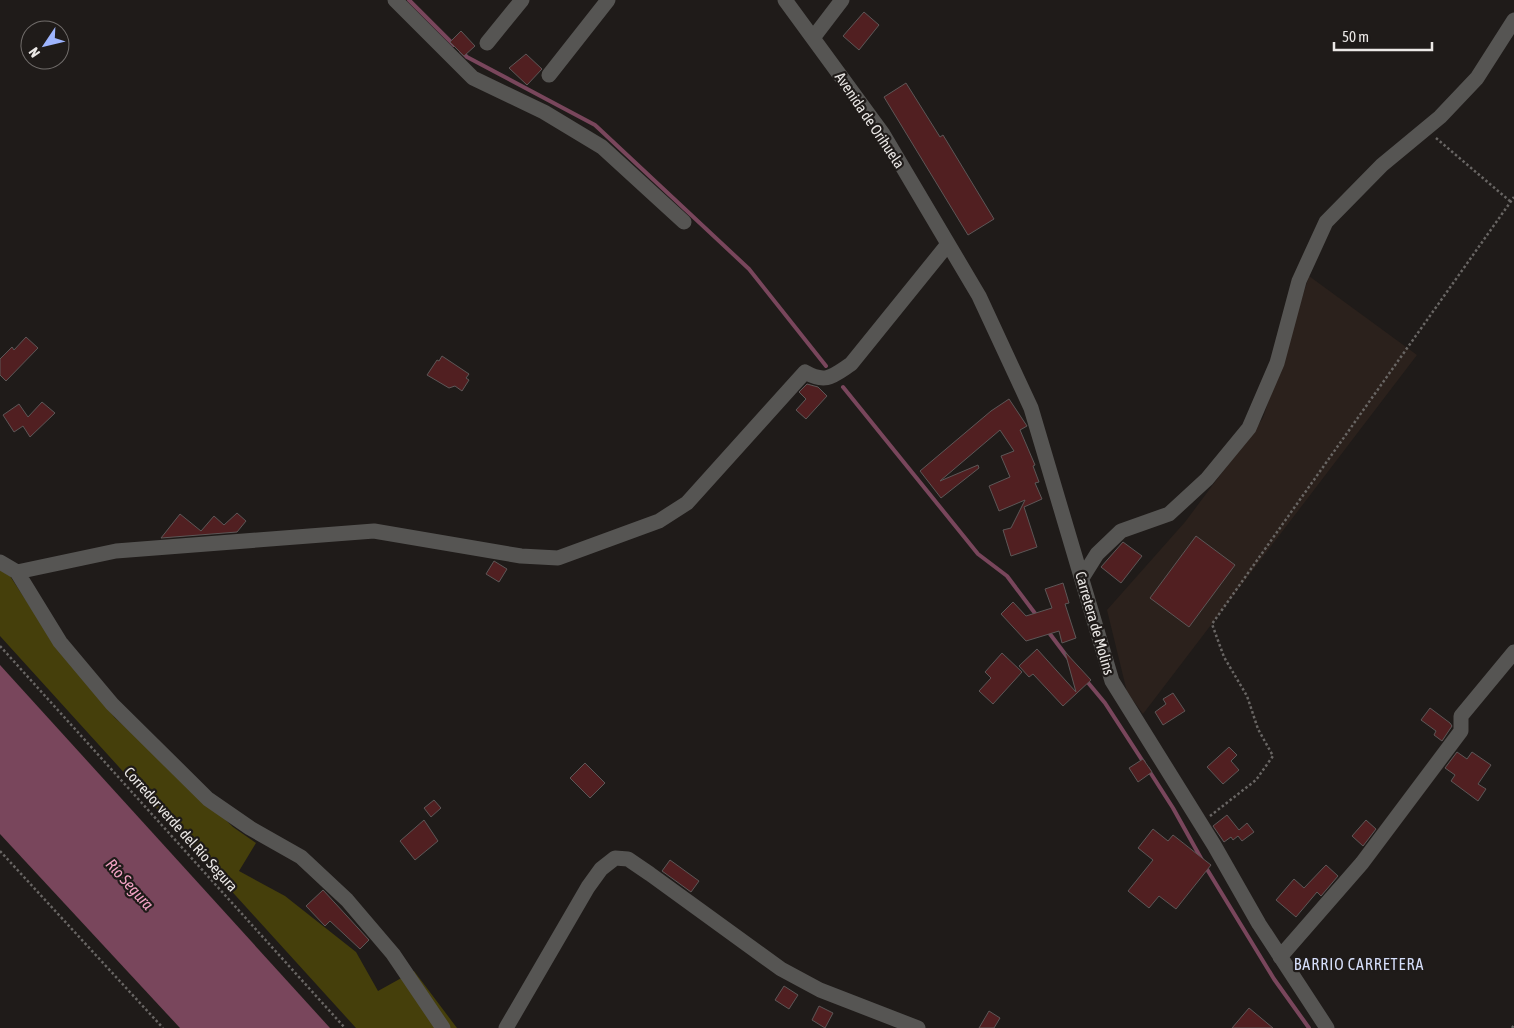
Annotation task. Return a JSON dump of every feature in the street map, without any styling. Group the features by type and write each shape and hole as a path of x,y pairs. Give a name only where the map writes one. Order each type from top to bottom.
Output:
{"street":[{"path":"395,0 473,78 544,112 602,147 684,222"},
{"path":"487,43 522,0"},
{"path":"549,75 608,0"},
{"name":"Avenida de Orihuela","path":"785,0 883,134 948,244"},
{"path":"813,38 842,0"},
{"path":"1082,578 1097,554 1121,531 1169,514 1207,479 1249,428 1277,364 1299,281 1326,222 1382,165 1426,129 1478,78 1514,20"},
{"path":"17,572 116,551 374,531 522,556 558,558 659,521 687,503 805,372 816,378 830,377 851,364 948,244"},
{"name":"Carretera de Molins","path":"948,244 980,296 1031,408 1112,681 1280,956 1327,1028"},
{"path":"0,562 17,572 60,642 112,704 208,799 250,828 301,857 346,900 393,954 443,1028"},
{"path":"1280,956 1362,863 1461,731 1461,716 1514,652"},
{"path":"506,1028 588,887 601,869 615,858 628,859 781,969 820,990 918,1028"}],"path":[{"path":"1426,129 1511,202"},
{"path":"1201,824 1256,780 1273,756 1258,729 1247,696 1224,656 1212,624 1514,198"},
{"name":"Corredor verde del Río Segura","path":"0,646 345,1028"},
{"path":"0,851 163,1028"}],"shaded area":[{"path":"1309,276 1417,355 1143,714 1127,692 1107,610 1185,522 1263,418"},
{"path":"0,570 10,576 50,637 115,718 159,756 233,827 256,843 239,871 285,896 356,952 378,991 414,971 457,1028 356,1028 0,636"}],"water":[{"name":"Río Segura","path":"0,665 330,1028 180,1028 0,834"}],"building":[{"path":"864,12 879,25 859,50 843,36"},
{"path":"461,31 475,46 464,56 450,42"},
{"path":"526,54 542,69 527,85 509,68"},
{"path":"906,83 940,137 943,135 994,219 968,235 884,97"},
{"path":"26,337 38,348 6,381 0,375 0,359 12,347 14,350"},
{"path":"442,356 469,374 466,378 469,380 462,391 455,386 449,388 427,375"},
{"path":"807,384 818,387 827,396 806,419 796,410 806,399 799,392"},
{"path":"1009,399 1027,426 1020,430 1035,465 1033,466 1039,482 1035,483 1042,499 1024,507 1037,547 1011,556 1003,530 1011,528 1025,500 999,511 989,486 1010,477 1001,456 1014,451 1000,430 940,481 978,465 979,468 941,498 920,471 991,411"},
{"path":"42,402 55,413 30,437 23,426 14,432 3,415 19,404 28,417"},
{"path":"237,513 246,521 237,532 161,538 180,514 201,531 214,516 224,525"},
{"path":"1196,536 1235,565 1189,627 1150,598"},
{"path":"1123,542 1142,556 1121,583 1101,567"},
{"path":"494,561 507,569 499,582 486,574"},
{"path":"1063,583 1069,603 1065,604 1076,638 1062,643 1059,631 1026,641 1001,614 1013,602 1026,616 1052,608 1045,589"},
{"path":"1037,649 1076,692 1065,652 1091,680 1063,706 1033,674 1029,677 1019,666"},
{"path":"1002,653 1022,672 993,704 979,691 991,678 985,672"},
{"path":"1173,693 1185,711 1163,725 1155,712 1166,704 1163,699"},
{"path":"1430,708 1452,726 1442,741 1434,735 1436,731 1421,720"},
{"path":"1229,747 1237,755 1231,761 1239,770 1223,784 1207,767"},
{"path":"1457,752 1467,759 1472,752 1491,765 1478,784 1486,789 1478,801 1451,781 1455,775 1445,768"},
{"path":"1143,759 1152,772 1138,782 1129,768"},
{"path":"585,763 605,783 590,798 570,778"},
{"path":"434,800 441,808 431,817 424,808"},
{"path":"1227,815 1239,830 1247,823 1254,832 1242,841 1238,836 1233,840 1231,837 1224,842 1213,826"},
{"path":"424,820 438,841 415,860 400,841"},
{"path":"1366,820 1376,829 1363,846 1352,836"},
{"path":"1153,829 1168,841 1173,835 1211,865 1176,909 1159,896 1149,908 1128,891 1153,860 1138,848"},
{"path":"670,860 699,881 691,892 662,871"},
{"path":"1326,865 1338,876 1321,896 1317,892 1296,917 1276,900 1294,879 1304,888"},
{"path":"323,890 369,940 360,949 330,921 325,926 306,906"},
{"path":"784,986 798,995 789,1009 775,1000"},
{"path":"819,1006 833,1013 825,1028 812,1020"},
{"path":"1249,1008 1273,1028 1232,1028"},
{"path":"989,1011 1000,1018 994,1028 979,1028"}],"waterway":[{"path":"409,0 454,45"},
{"path":"461,51 467,57 595,125 749,269 826,366"},
{"path":"843,387 978,554 1007,576 1037,616"},
{"path":"1047,630 1068,658"},
{"path":"1085,679 1105,703 1144,763"},
{"path":"1148,769 1173,808 1202,860"},
{"path":"1205,866 1274,979 1309,1028"}],"district":[{"name":"BARRIO CARRETERA","path":"1359,964"}]}
